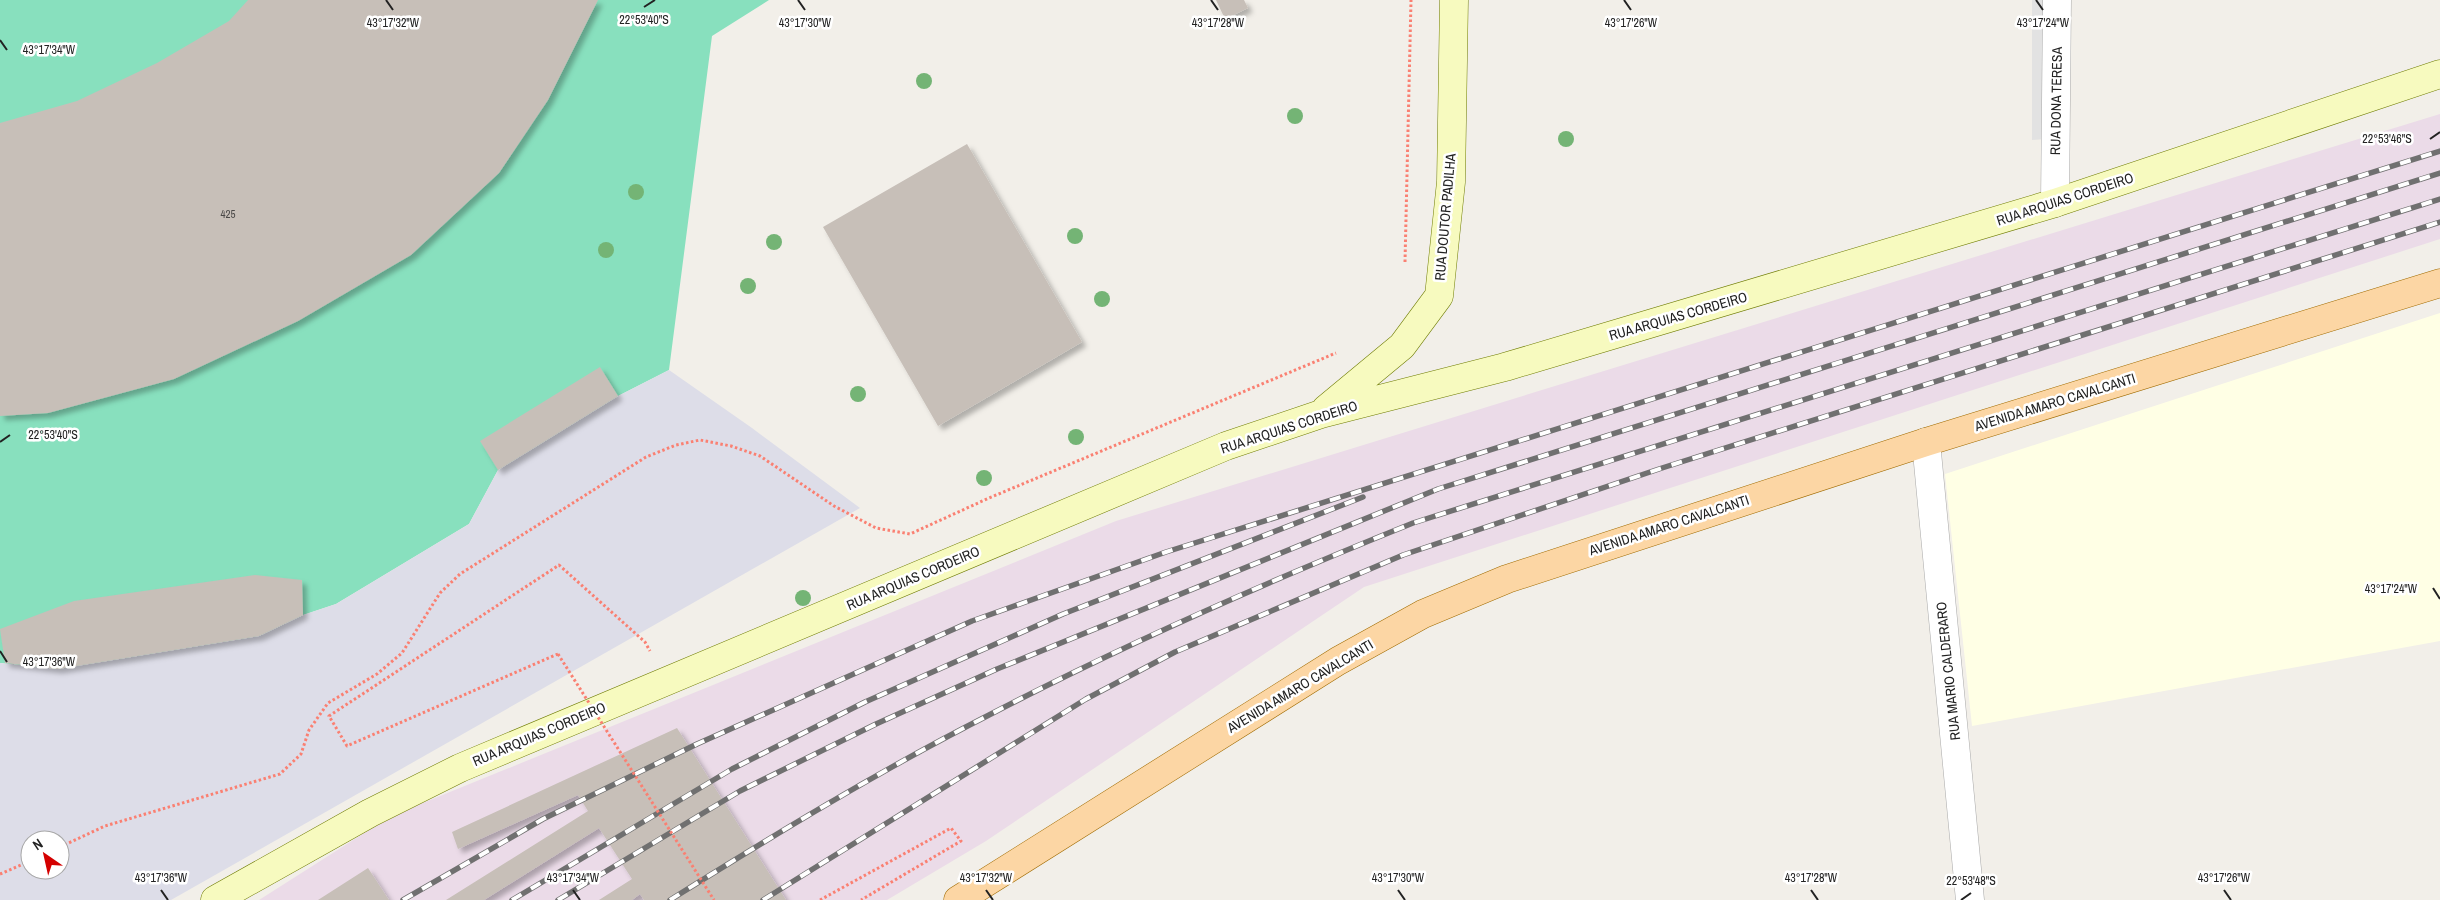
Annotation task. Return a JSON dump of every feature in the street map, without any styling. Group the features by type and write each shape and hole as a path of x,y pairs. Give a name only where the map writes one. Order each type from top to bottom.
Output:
{"main road":[{"name":"RUA DOUTOR PADILHA","path":"1321,414 1402,346 1439,296 1451,182 1454,0"},
{"name":"RUA ARQUIAS CORDEIRO","path":"215,900 370,814 460,768 1226,446 1321,414 1515,364 2055,203 2440,74"},
{"name":"AVENIDA AMARO CAVALCANTI","path":"958,900 1338,661 1423,614 1507,579 1926,442 2440,283"}],"street":[{"name":"RUA DONA TERESA","path":"2055,203 2057,0"},
{"name":"RUA MARIO CALDERARO","path":"1926,442 1970,900"}],"path":[{"path":"1405,270 1411,0"},
{"path":"70,842 105,826 280,774 301,754 309,730 328,703 377,674 402,653 440,593 460,574 646,457 676,445 700,440 731,446 760,456 842,511 876,528 910,534 1343,348"},
{"path":"666,681 645,642 559,565 329,716 347,746 558,654 714,900"},
{"path":"820,900 951,828 961,841 861,900"},
{"path":"0,874 20,865"}],"shaded area":[{"path":"2032,0 2047,0 2046,139 2032,140"},
{"path":"2440,114 2440,239 1364,587 986,841 887,900 259,900 391,816 1116,521"},
{"path":"2440,313 2440,641 1972,726 1945,474"},
{"path":"669,370 752,428 860,508 171,900 0,900 0,663 58,669 259,636 303,615 336,604 469,524 498,470 618,396"}],"green space":[{"path":"0,0 769,0 712,36 669,370 618,396 498,470 469,524 336,604 303,615 259,636 58,669 0,663"}],"building":[{"path":"248,0 598,0 548,100 499,173 411,255 298,321 174,379 48,413 0,416 0,123 77,101 157,63 229,21"},
{"path":"1216,0 1244,0 1248,8 1225,19"},
{"path":"967,144 1082,342 938,426 823,227"},
{"path":"600,367 618,396 498,470 480,441"},
{"path":"255,575 302,580 303,615 259,636 58,669 5,663 0,629 74,601"},
{"path":"677,728 786,900 644,900 640,894 632,900 599,900 632,879 599,828 484,900 446,900 588,811 578,795 458,849 452,832"},
{"path":"368,868 389,900 318,900"}],"railway":[{"path":"403,900 543,819 697,744 972,621 1166,552 2440,151"},
{"path":"558,900 740,791 876,724 997,669 1438,489 2440,173"},
{"path":"670,900 867,781 948,736 1041,688 1199,614 1305,567 1413,523 2440,199"},
{"path":"763,900 1086,699 1175,652 1403,555 1662,468 2440,222"},
{"path":"512,900 732,769 865,702 1063,614 1363,497"}]}
